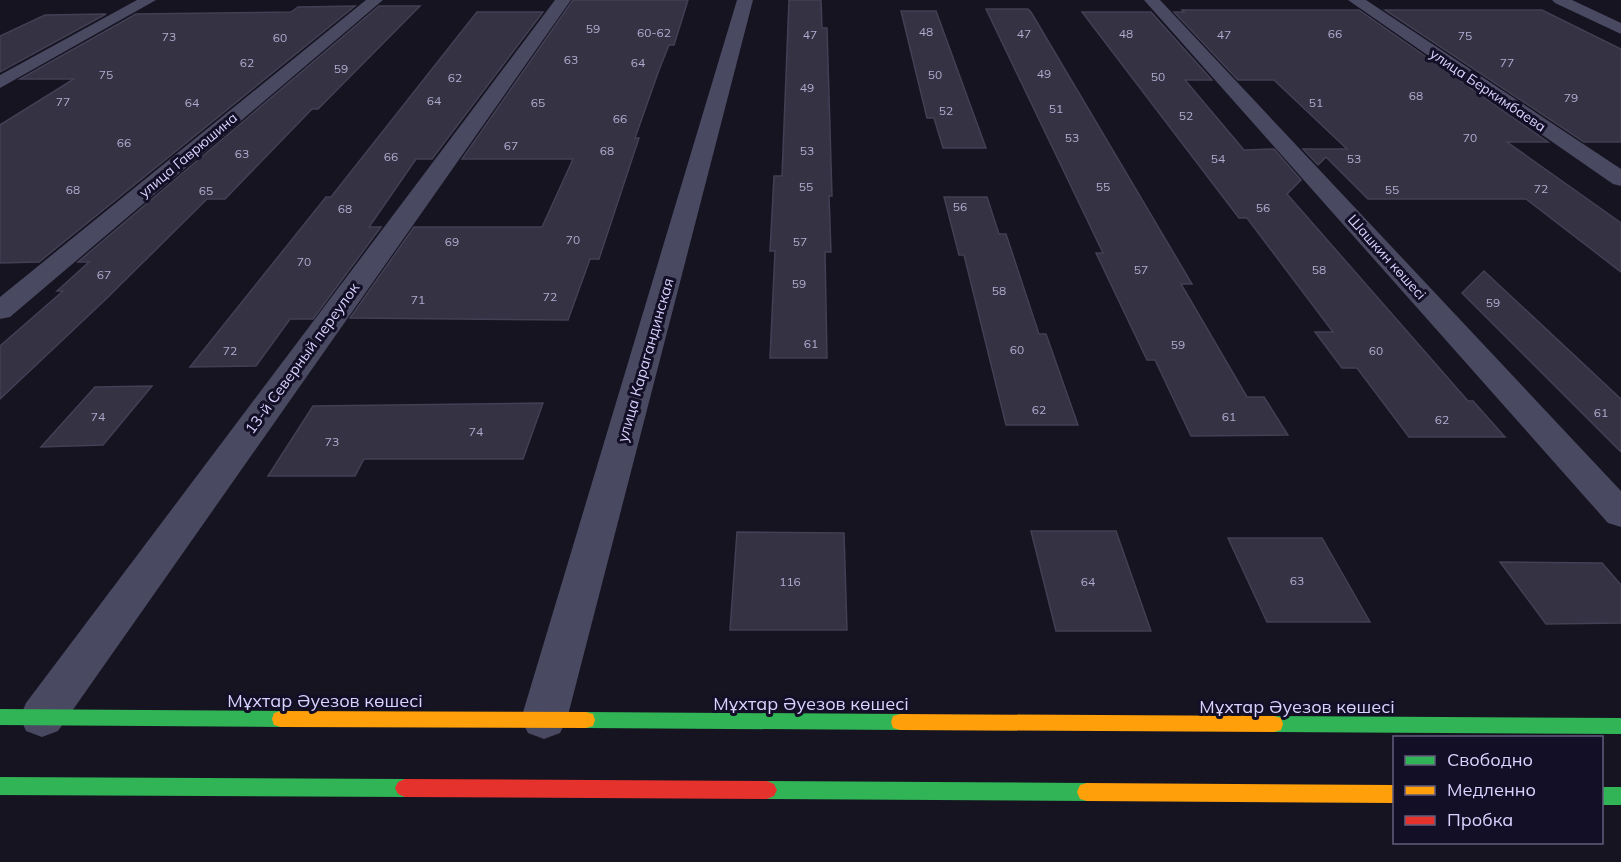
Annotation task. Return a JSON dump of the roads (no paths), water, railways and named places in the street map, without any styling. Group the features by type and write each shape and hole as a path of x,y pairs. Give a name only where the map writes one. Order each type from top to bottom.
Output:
{"main road":[{"name":"Мұхтар Әуезов көшесі","path":"0,717 1621,726"},
{"path":"0,786 1393,794"},
{"path":"1603,796 1621,796"}],"street":[{"path":"4,78 148,0"},
{"name":"улица Гаврюшина","path":"0,311 375,0"},
{"name":"13-й Северный переулок","path":"42,717 563,0"},
{"name":"улица Карагандинская","path":"544,719 746,0"},
{"name":"Шашкин көшесі","path":"1152,0 1621,514"},
{"name":"улица Беркимбаева","path":"1356,0 1621,179"},
{"path":"1560,0 1621,30"}]}
